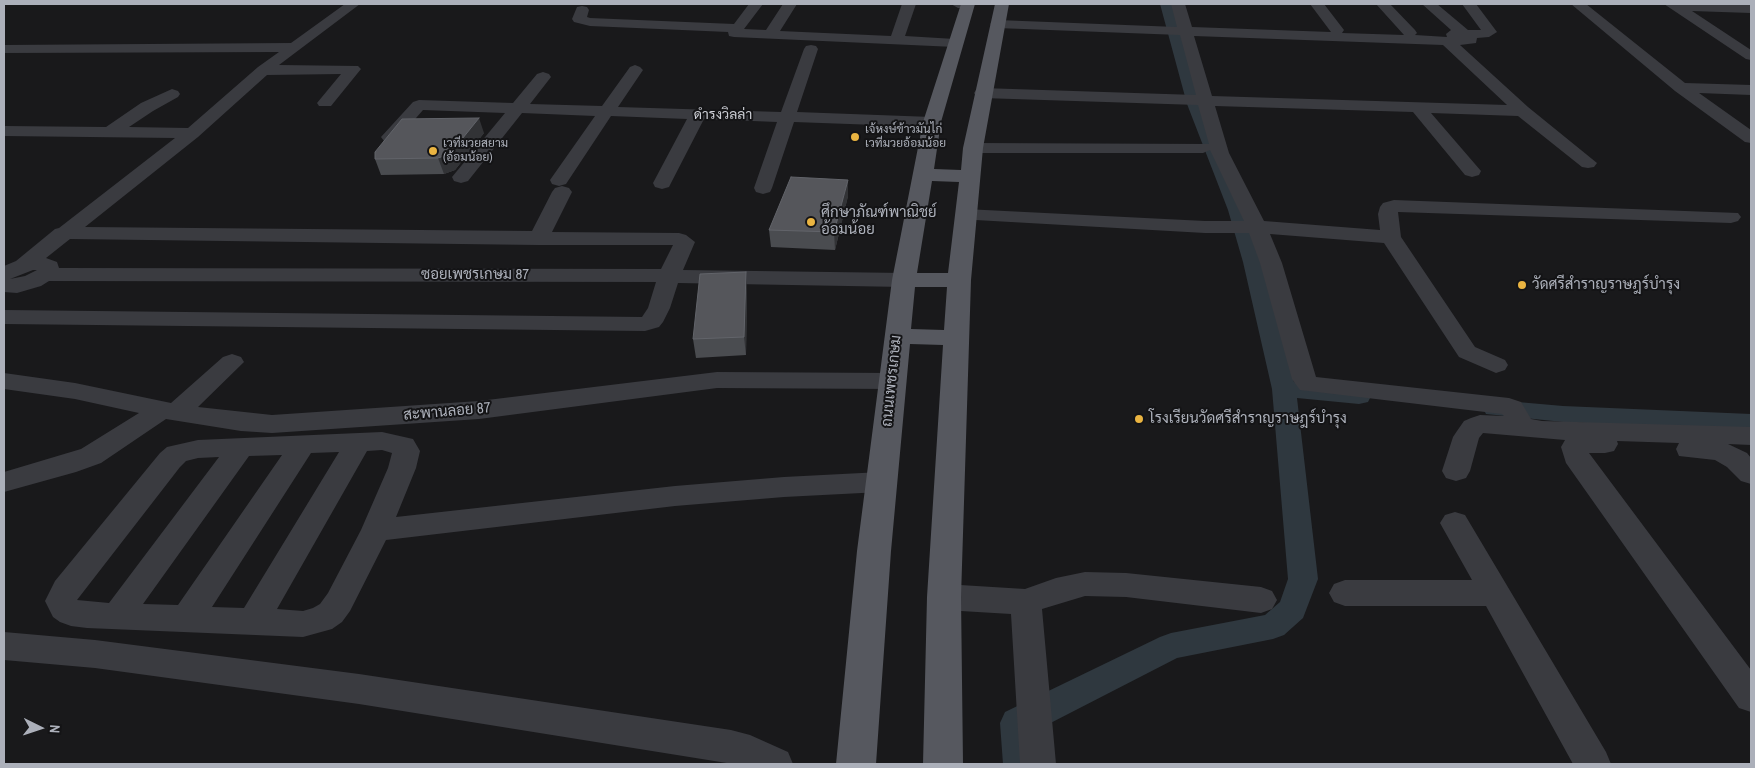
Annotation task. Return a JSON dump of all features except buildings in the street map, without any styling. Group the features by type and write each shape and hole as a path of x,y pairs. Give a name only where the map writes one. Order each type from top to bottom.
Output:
{"main road":[{"name":"ถนนเพชรเกษม","path":"856,764 881,482 904,280 932,122 968,4"},
{"path":"943,764 944,597 959,280 973,148 982,93 999,14"},
{"path":"922,175 969,176"},
{"path":"904,280 959,280"},
{"path":"897,336 955,338"}],"street":[{"path":"9,273 192,133 262,70 353,4"},
{"path":"756,4 734,33 955,43"},
{"path":"770,35 790,4"},
{"path":"897,40 909,4"},
{"path":"958,4 968,4"},
{"path":"1178,4 1179,31 1198,100 1220,153 1246,227 1270,263 1304,379 1309,384 1517,419 1542,430 1751,436"},
{"path":"1317,4 1337,30"},
{"path":"1383,4 1410,33"},
{"path":"999,14 1179,31 1447,41 1471,40 1429,4"},
{"path":"1286,29 1466,34 1484,34 1490,31 1469,4"},
{"path":"1578,4 1681,88 1751,138"},
{"path":"1674,5 1751,9"},
{"path":"1674,5 1751,56"},
{"path":"582,10 579,19 590,22 737,28"},
{"path":"1722,38 1751,39"},
{"path":"1447,41 1522,111 1588,163"},
{"path":"4,49 295,47"},
{"path":"763,188 810,49"},
{"path":"262,70 353,69 325,103"},
{"path":"538,239 560,186 605,111 635,70"},
{"path":"461,177 543,77"},
{"path":"1681,88 1751,90"},
{"path":"982,93 1522,111"},
{"path":"110,132 147,107 172,94"},
{"path":"390,137 419,105 932,122"},
{"path":"1418,108 1472,171"},
{"path":"662,183 698,114"},
{"path":"4,131 192,133"},
{"path":"973,148 1203,148"},
{"path":"1496,365 1473,356 1458,342 1391,237 1388,214 1390,207 1731,217"},
{"path":"965,215 1246,227 1391,237"},
{"path":"4,317 645,324 651,322 659,308 669,276 685,246 685,242 679,239 62,233"},
{"path":"43,264 49,267 46,274 25,284 9,273 43,264"},
{"name":"ซอยเพชรเกษม 87","path":"46,274 669,276 904,280"},
{"path":"4,482 91,456 168,412 232,362"},
{"name":"สะพานลอย 87","path":"4,381 75,391 168,412 241,422 272,424 479,410 717,380 892,380"},
{"path":"1456,471 1466,437 1473,427 1480,424 1517,419"},
{"path":"382,441 403,446 406,452 402,468 376,530 339,602 331,613 320,620 304,624 71,613 64,608 61,602 66,590 170,460 186,451 302,445 382,441"},
{"path":"253,622 359,442"},
{"path":"1751,474 1737,460 1718,451 1596,443 1578,443 1574,447 1576,456 1751,697"},
{"path":"186,619 302,445"},
{"path":"117,616 241,447"},
{"path":"376,530 675,496 784,487 881,482"},
{"path":"1455,523 1593,764"},
{"path":"944,597 1026,602 1056,590 1085,584 1126,585 1261,600"},
{"path":"1345,593 1495,593"},
{"path":"1026,602 1038,764"},
{"path":"4,646 94,654 359,688 729,756 750,752 775,764"}],"waterway":[{"path":"1166,4 1195,104 1237,210 1253,262 1284,389"},
{"path":"1020,764 1017,723 1171,646 1273,626 1292,609 1303,579 1284,389"},
{"path":"1284,389 1359,396"},
{"path":"1495,408 1563,414 1751,422"}],"place":[{"name":"เจ้หงษ์ข้าวมันไก่ เวทีมวยอ้อมน้อย","path":"855,137"},
{"name":"เวทีมวยสยาม (อ้อมน้อย)","path":"433,151"},
{"name":"ศึกษาภัณฑ์พาณิชย์ อ้อมน้อย","path":"811,222"},
{"name":"วัดศรีสําราญราษฎร์บํารุง","path":"1522,285"},
{"name":"โรงเรียนวัดศรีสําราญราษฎร์บํารุง","path":"1139,419"}],"district":[{"name":"ดำรงวิลล่า","path":"723,115"}]}
